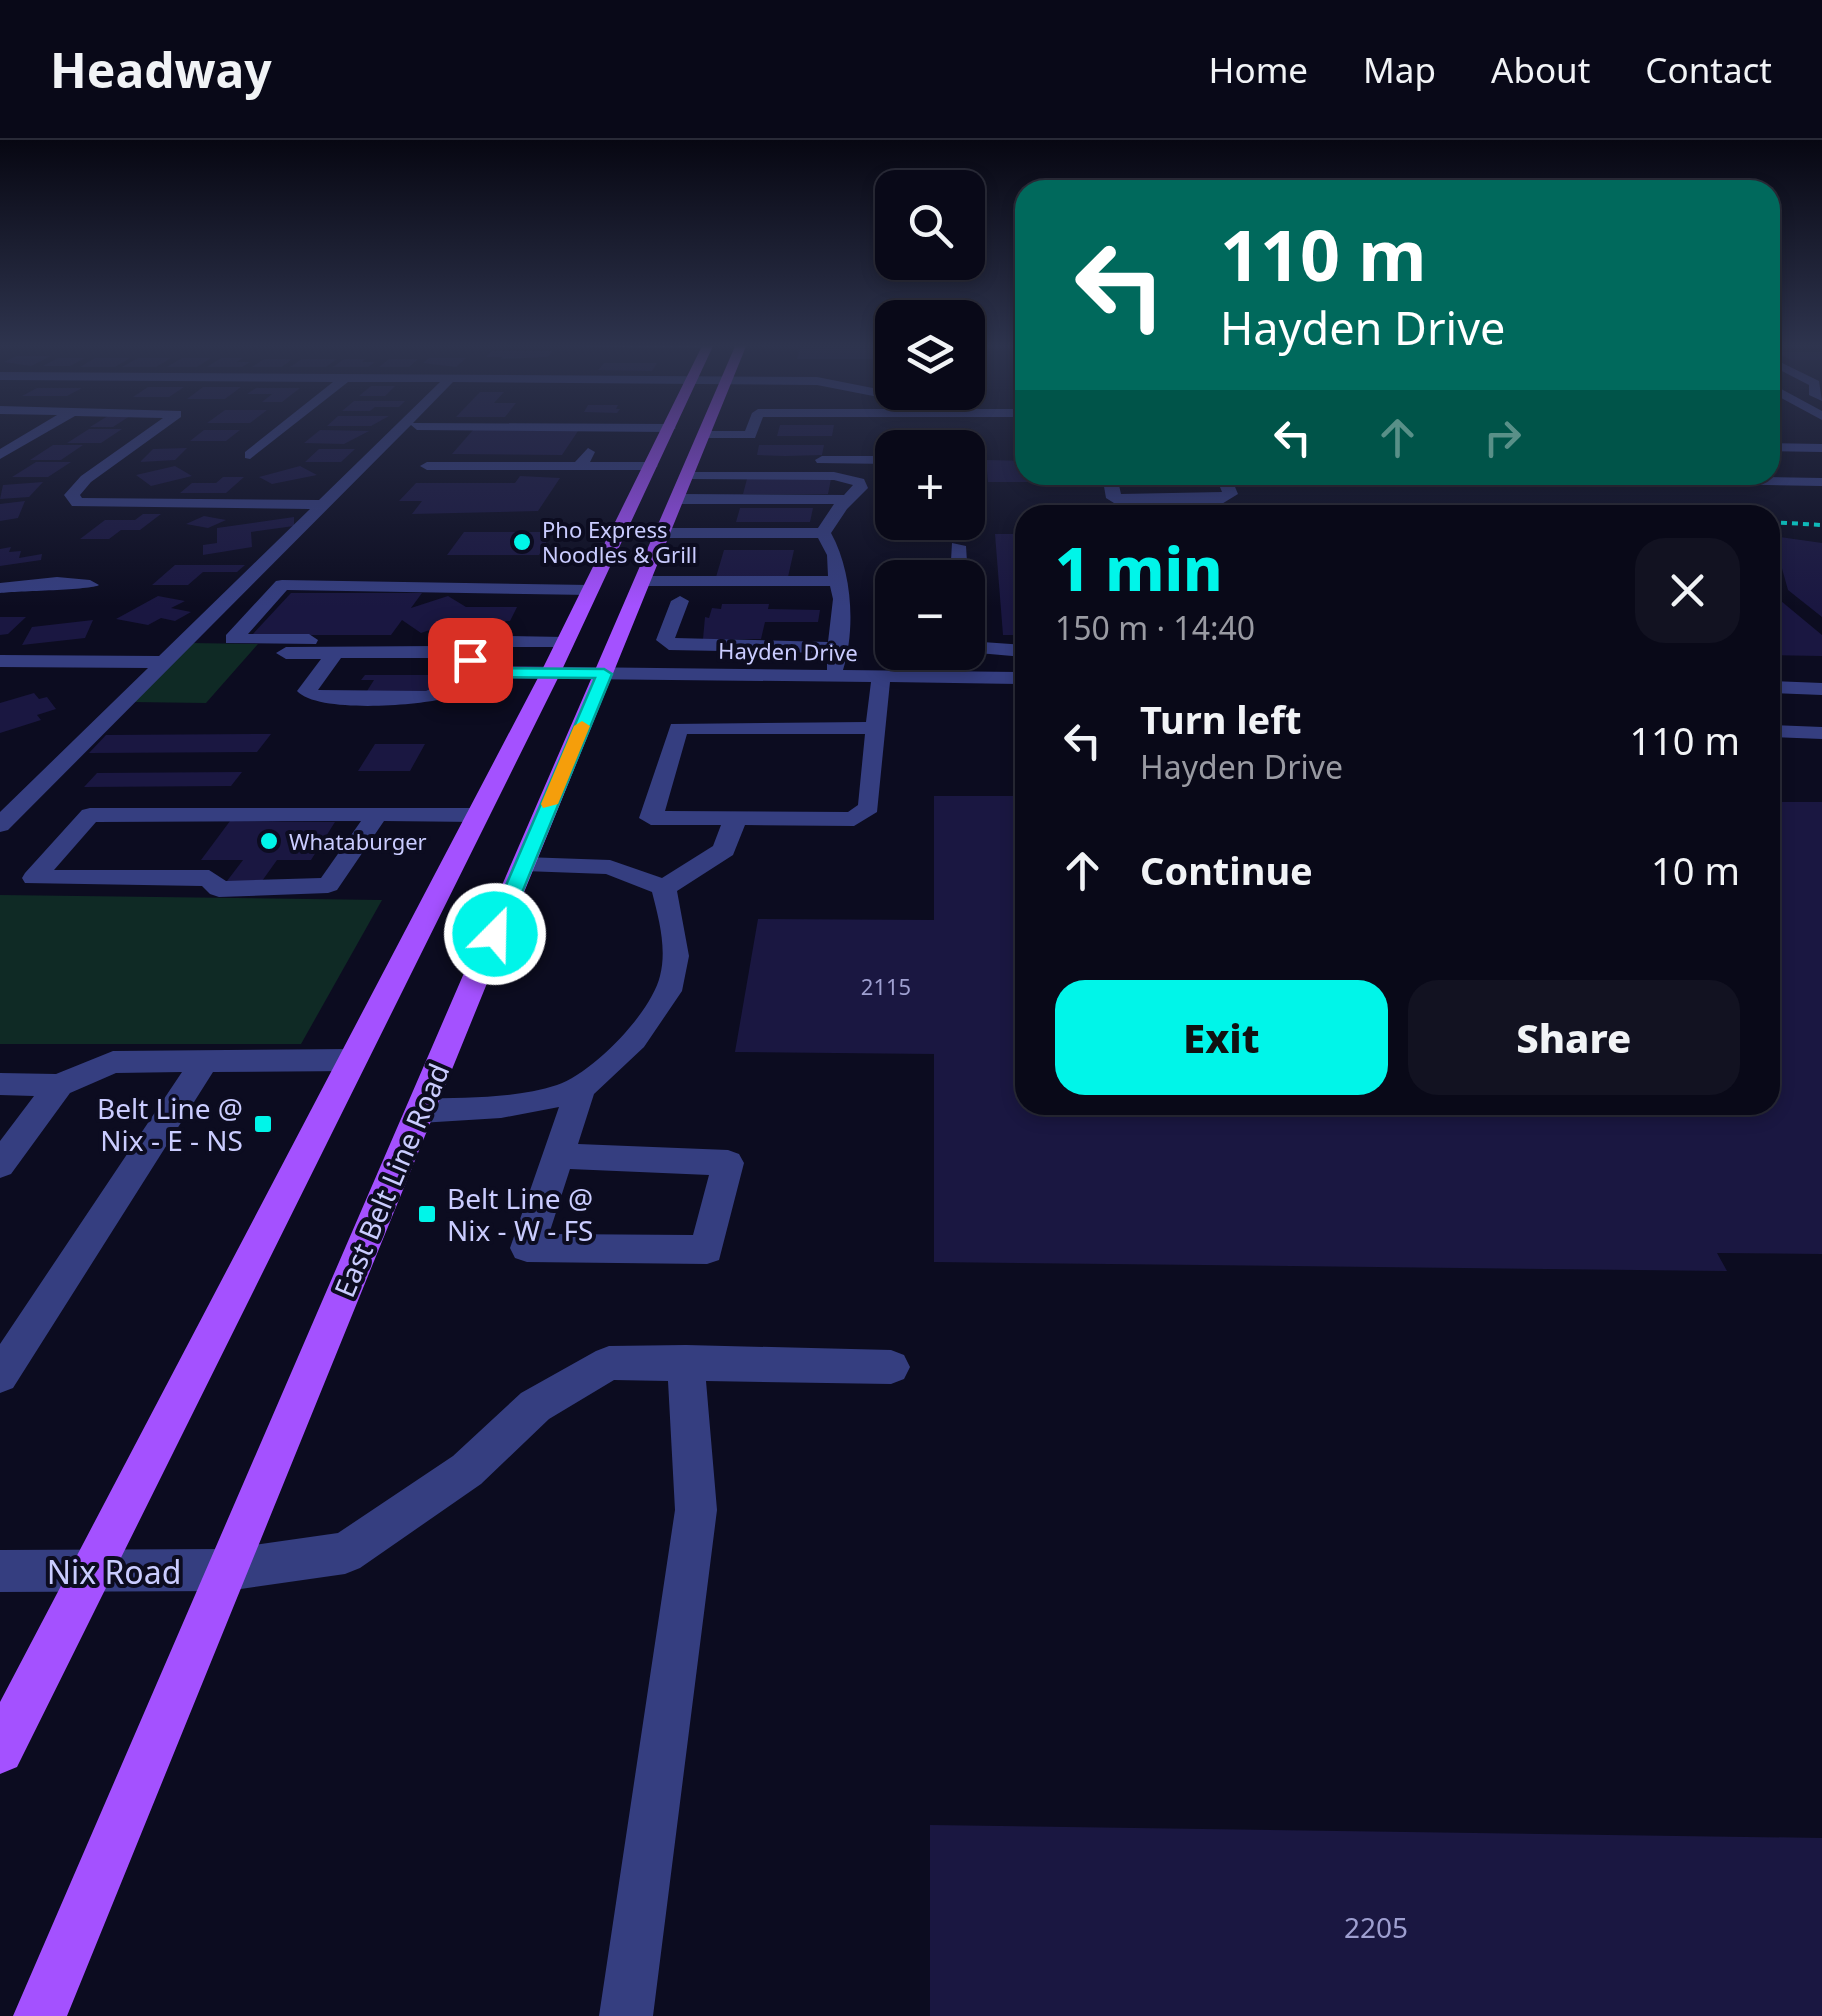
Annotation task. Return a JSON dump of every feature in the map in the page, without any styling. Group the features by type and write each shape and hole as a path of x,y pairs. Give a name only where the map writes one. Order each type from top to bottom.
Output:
{"main road":[{"path":"0,1750 550,674 668,432"},
{"name":"East Belt Line Road","path":"40,2016 604,674 666,601 643,581 704,434"}],"street":[{"path":"0,455 39,432"},
{"path":"155,432 86,478 72,496 77,503 322,505"},
{"path":"250,454 278,432"},
{"path":"0,825 401,432"},
{"path":"372,457 400,451 413,432"},
{"path":"436,439 443,432"},
{"path":"580,466 601,432"},
{"path":"704,434 751,432"},
{"path":"1780,447 1822,448"},
{"path":"691,467 875,461"},
{"path":"1780,465 1822,466"},
{"path":"426,466 651,466"},
{"path":"691,467 850,478 860,482 861,488 841,506 823,533"},
{"path":"1780,481 1822,482"},
{"path":"1111,485 1114,498 1220,500 1230,494 1227,485"},
{"path":"678,499 850,500"},
{"path":"663,533 823,533"},
{"path":"823,533 835,555 834,676"},
{"path":"958,546 958,560"},
{"path":"643,581 837,581"},
{"path":"0,588 57,582 90,585"},
{"path":"565,643 233,639 282,585 590,590"},
{"path":"666,601 665,640 669,644 837,648"},
{"path":"985,648 1015,650"},
{"path":"286,653 456,652 482,672"},
{"path":"335,653 307,692 314,696 419,697 443,692 465,677 482,672"},
{"path":"0,661 164,662"},
{"path":"938,670 939,677"},
{"name":"Hayden Drive","path":"482,672 1015,678"},
{"path":"876,728 678,728 651,818 854,819 870,807 880,676"},
{"path":"1780,687 1822,689"},
{"path":"1780,731 1822,732"},
{"path":"378,814 328,885 219,889 209,878 34,878 90,815 378,814 478,815"},
{"path":"664,888 724,850 736,818"},
{"path":"524,864 610,866 664,888"},
{"path":"420,1110 522,1103 581,1088 632,1045 673,980 674,928 664,888"},
{"path":"0,1084 60,1085 113,1062 353,1060"},
{"path":"0,1376 205,1061"},
{"path":"0,1165 60,1085"},
{"path":"558,1156 728,1163 706,1250 527,1248 558,1156 581,1088"},
{"path":"626,2016 696,1510 686,1362"},
{"name":"Nix Road","path":"0,1571 227,1570 345,1553 466,1470 535,1406 609,1363 891,1367"}],"green space":[{"path":"191,643 258,644 206,703 131,702"},
{"path":"0,895 382,900 301,1044 0,1044"}],"building":[{"path":"85,432 118,432 101,443 67,443"},
{"path":"202,432 238,432 226,441 190,441"},
{"path":"318,432 368,432 344,444 304,443"},
{"path":"472,432 578,432 562,455 452,454"},
{"path":"778,432 833,432 832,436 777,436"},
{"path":"53,445 83,445 61,460 30,460"},
{"path":"759,445 824,445 822,455 785,456 757,455"},
{"path":"187,448 175,460 140,462 153,449"},
{"path":"319,449 355,449 341,462 305,462"},
{"path":"986,460 1015,461 1015,482 988,482"},
{"path":"36,462 71,462 48,477 12,477"},
{"path":"175,466 192,476 151,486 136,475"},
{"path":"300,466 317,475 272,484 259,477"},
{"path":"520,476 560,478 538,511 412,514 422,501 399,501 416,483 515,483"},
{"path":"223,477 244,477 226,493 180,493 192,483 216,483"},
{"path":"747,479 831,479 828,494 743,494"},
{"path":"43,482 29,497 0,499 3,485"},
{"path":"25,501 18,518 0,521 0,504"},
{"path":"740,508 813,508 810,522 736,522"},
{"path":"143,514 161,514 140,530 121,530 109,539 80,539 105,520 135,520"},
{"path":"204,516 226,520 208,528 186,524"},
{"path":"294,517 294,526 251,532 252,547 203,555 203,545 217,543 217,528"},
{"path":"464,532 552,532 539,555 447,555"},
{"path":"995,534 1015,534 1015,635 1003,635"},
{"path":"1780,537 1822,543 1822,617 1788,590 1780,561"},
{"path":"11,547 9,552 21,551 19,558 42,554 41,560 0,566 0,549"},
{"path":"724,550 794,550 788,577 716,577"},
{"path":"175,565 245,565 237,572 203,572 188,585 152,585"},
{"path":"291,593 422,593 411,608 448,596 466,607 517,607 510,621 456,621 421,633 402,620 391,635 252,635"},
{"path":"158,596 185,601 171,608 191,612 175,621 161,618 148,625 116,619"},
{"path":"1780,600 1822,635 1822,656 1780,655"},
{"path":"722,604 820,610 818,622 765,622 761,639 703,639 705,617 709,618 712,608 721,609"},
{"path":"0,617 26,617 8,634 0,635"},
{"path":"93,620 85,638 22,645 32,627"},
{"path":"365,675 440,675 437,679 443,679 430,691 367,691 374,680 361,680"},
{"path":"34,693 39,699 47,697 56,709 37,715 41,720 0,733 0,703"},
{"path":"271,734 257,752 89,753 106,735"},
{"path":"375,744 425,744 410,771 358,771"},
{"path":"242,772 231,786 84,787 97,773"},
{"path":"934,796 1015,796 1015,1115 1780,1115 1780,802 1822,802 1822,1254 1717,1253 1727,1271 934,1262 934,1054 735,1052 758,919 934,920"},
{"name":"Whataburger","path":"230,821 335,822 311,860 277,860 262,881 227,881 243,860 201,860"},
{"path":"930,1825 1822,1838 1822,2016 930,2016"}],"railway":[{"path":"1780,523 1822,525"}],"slow traffic":[{"path":"550,804 582,726"}],"place":[{"name":"Pho Express Noodles & Grill","path":"522,542"},
{"name":"Whataburger","path":"269,841"},
{"name":"Belt Line @ Nix - E - NS","path":"263,1124"},
{"name":"Belt Line @ Nix - W - FS","path":"427,1214"}],"route":[{"path":"470,660 482,672 604,674 495,934"}]}
